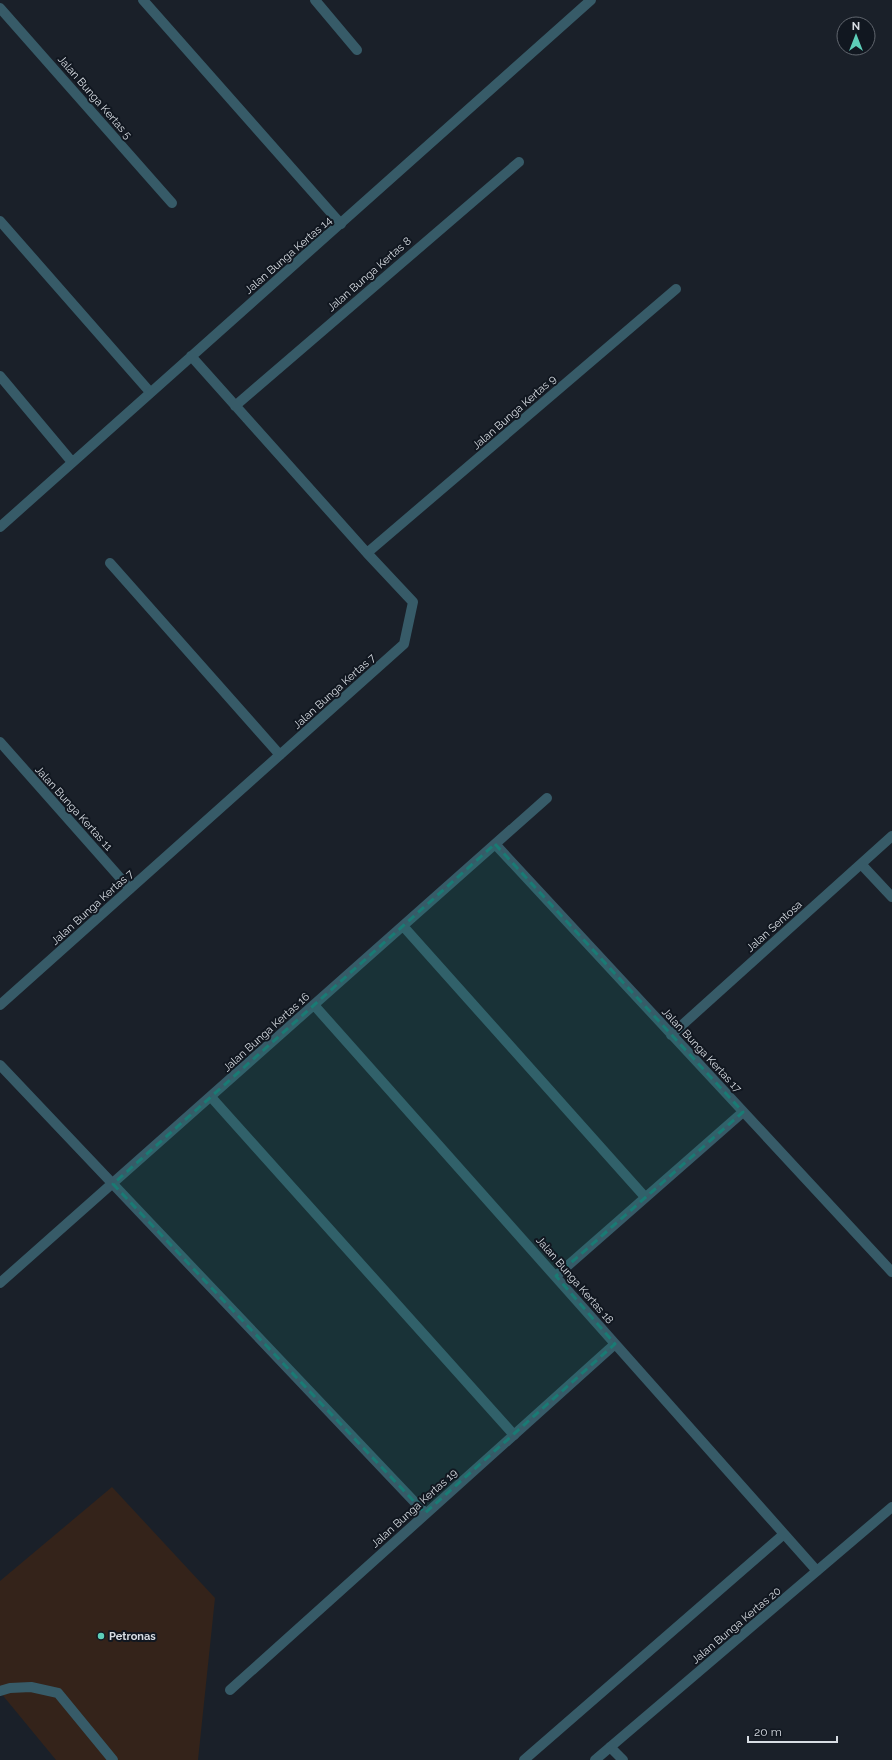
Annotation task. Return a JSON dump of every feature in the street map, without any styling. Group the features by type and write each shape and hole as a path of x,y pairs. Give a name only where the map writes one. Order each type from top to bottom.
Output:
{"street":[{"path":"143,0 341,224"},
{"path":"315,0 357,50"},
{"name":"Jalan Bunga Kertas 14","path":"0,527 591,0"},
{"name":"Jalan Bunga Kertas 5","path":"0,8 172,203"},
{"name":"Jalan Bunga Kertas 8","path":"235,406 519,162"},
{"path":"0,221 150,392"},
{"name":"Jalan Bunga Kertas 9","path":"367,553 676,289"},
{"name":"Jalan Bunga Kertas 7","path":"0,1005 404,644 413,602 367,553 191,356"},
{"path":"0,376 72,462"},
{"path":"110,563 280,755"},
{"name":"Jalan Bunga Kertas 11","path":"0,742 130,889"},
{"name":"Jalan Bunga Kertas 16","path":"0,1283 547,798"},
{"name":"Jalan Sentosa","path":"672,1035 892,836"},
{"name":"Jalan Bunga Kertas 17","path":"495,844 892,1272"},
{"path":"861,864 892,897"},
{"path":"403,926 645,1198"},
{"name":"Jalan Bunga Kertas 18","path":"314,1005 817,1571"},
{"path":"0,1065 425,1513"},
{"path":"211,1096 514,1435"},
{"path":"556,1276 743,1112"},
{"name":"Jalan Bunga Kertas 19","path":"230,1690 425,1513 615,1344"},
{"name":"Jalan Bunga Kertas 20","path":"595,1760 892,1507"},
{"path":"524,1760 784,1534"},
{"path":"0,1691 10,1688 31,1686 58,1693 114,1760"},
{"path":"610,1747 623,1760"}],"highlighted area":[{"path":"495,844 743,1112 556,1276 615,1344 425,1513 113,1184"}],"shaded area":[{"path":"112,1487 215,1598 198,1760 56,1760 0,1692 0,1581"}],"place":[{"name":"Petronas","path":"101,1636"}]}
